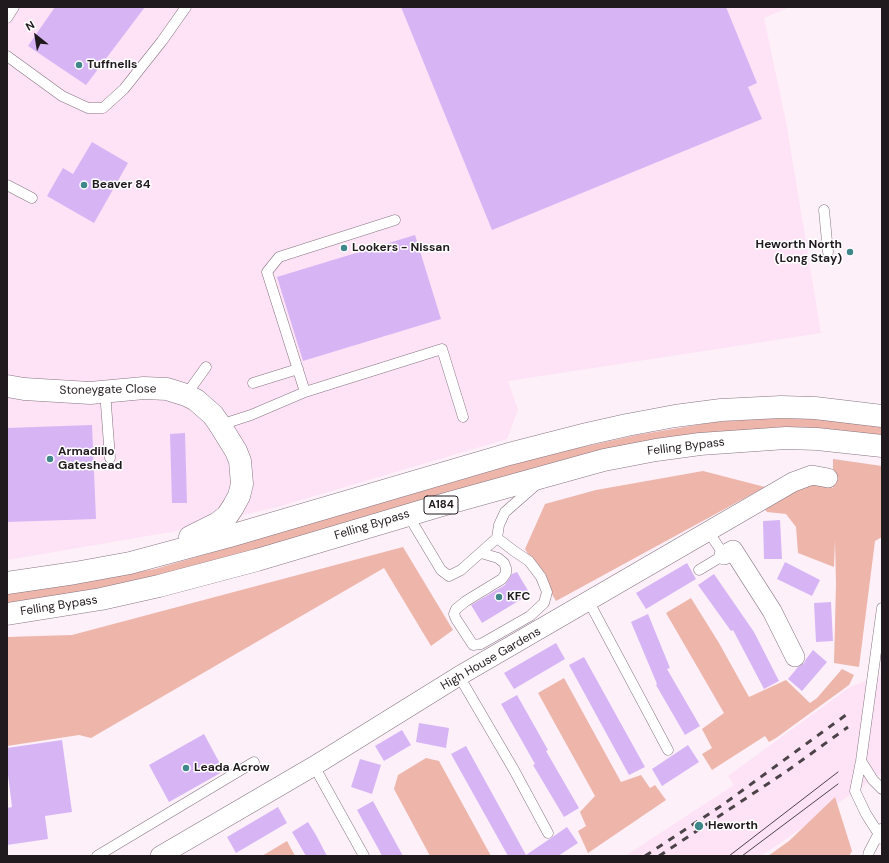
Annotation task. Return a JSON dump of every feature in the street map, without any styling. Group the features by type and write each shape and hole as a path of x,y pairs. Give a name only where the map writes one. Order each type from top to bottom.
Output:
{"main road":[{"name":"Stoneygate Close","path":"7,386 24,390 90,393 144,388 168,389 196,400 208,410 220,425 236,451 240,461 242,484 239,496 233,507 218,523 204,531 130,563"},
{"name":"A184","path":"7,583 130,563 237,534 508,454 627,424 721,410 782,408 815,408 882,416"},
{"name":"Felling Bypass","path":"7,614 102,599 159,586 257,560 408,515 604,460 656,450 739,440 786,438 817,439 882,446"}],"street":[{"name":"High House Gardens","path":"160,856 183,851 314,766 459,676 794,482 812,475 828,478"},
{"path":"724,555 733,550 772,611 795,657"}],"lane":[{"path":"7,18 14,7"},
{"path":"7,56 62,96 88,108 103,108 124,89 162,41 186,7"},
{"path":"7,185 32,198"},
{"path":"824,210 828,252"},
{"path":"305,392 267,272 279,257 395,220"},
{"path":"220,425 251,416 305,392 442,349 463,417"},
{"path":"186,395 206,367"},
{"path":"253,383 298,369"},
{"path":"105,391 110,458"},
{"path":"408,515 441,570 449,576 462,570 497,538 499,525 505,512 547,476"},
{"path":"699,570 724,555 708,531"},
{"path":"482,553 498,558 504,563 506,574 502,579 466,601 456,609 454,614 456,619 473,645 481,644 530,616 544,603 547,592 540,577 529,561 497,538"},
{"path":"589,602 668,750"},
{"path":"868,856 881,833 866,814 855,791 861,761 882,608"},
{"path":"459,676 514,770 548,833"},
{"path":"861,761 873,780 882,788"},
{"path":"97,856 254,762"},
{"path":"314,766 364,856"}],"shaded area":[{"path":"7,7 790,7 764,18 786,122 821,333 508,381 518,410 507,439 277,507 171,532 7,560"},
{"path":"800,416 882,425 882,436 794,427 715,432 640,445 155,580 7,604 7,594 155,569 542,456 637,435 714,422"},
{"path":"833,459 882,466 882,537 875,541 859,667 834,663 836,584 835,540 834,567 798,553 796,527 786,514 767,512 763,507 805,485 828,485 833,488"},
{"path":"703,471 765,487 556,601 525,549 545,504 596,490"},
{"path":"403,547 453,630 431,646 384,568 91,738 79,735 7,746 7,637 72,635"},
{"path":"691,598 719,643 749,697 786,680 810,703 817,698 842,669 854,675 849,685 776,738 769,742 765,736 712,770 702,754 712,748 702,729 724,713 666,613"},
{"path":"882,675 882,773 761,856 625,856 734,785 728,776 850,687"},
{"path":"564,678 621,782 641,775 650,788 655,785 666,800 588,853 578,831 586,826 580,812 595,796 538,693"},
{"path":"426,758 439,761 491,856 430,856 394,789 398,775"},
{"path":"835,797 852,851 849,856 768,856 789,841"},
{"path":"287,841 295,856 262,856"}],"building":[{"name":"Tuffnells","path":"55,7 145,7 86,85 28,46"},
{"path":"401,7 726,7 757,83 748,87 762,119 492,230"},
{"name":"Beaver 84","path":"92,142 128,163 94,223 47,196 63,168 73,174"},
{"path":"415,235 441,319 303,361 277,277"},
{"name":"Armadillo Gateshead","path":"92,425 96,519 7,522 7,428"},
{"path":"185,433 187,503 172,503 170,434"},
{"path":"780,520 782,559 764,559 763,521"},
{"path":"785,562 820,580 812,596 777,579"},
{"path":"687,563 696,579 646,609 636,593"},
{"name":"KFC","path":"517,572 530,594 482,623 471,605 505,585 512,574"},
{"path":"714,574 754,632 779,681 764,689 733,630 731,631 698,585"},
{"path":"831,602 833,641 816,642 814,603"},
{"path":"648,614 670,668 667,669 700,726 685,735 656,685 657,684 631,622"},
{"path":"556,643 565,659 514,689 504,673"},
{"path":"813,650 827,662 802,691 788,679 798,667 804,663"},
{"path":"584,657 645,767 629,775 569,665"},
{"path":"517,695 548,750 546,751 579,808 564,817 533,765 535,764 501,704"},
{"path":"419,723 449,728 446,748 416,742"},
{"path":"402,730 411,745 384,761 375,746"},
{"name":"Leada Acrow","path":"204,734 224,771 169,802 149,765"},
{"path":"62,740 72,812 45,816 48,839 7,845 7,808 12,807 7,767 7,748"},
{"path":"688,745 699,762 662,786 652,769"},
{"path":"466,746 526,855 567,827 578,843 558,856 508,856 451,754"},
{"path":"360,759 381,765 372,794 351,787"},
{"path":"373,801 403,856 382,856 357,810"},
{"path":"278,807 287,823 236,853 227,837"},
{"path":"308,822 327,856 306,856 292,832"}],"tram line":[{"path":"729,856 838,772"},
{"path":"742,856 838,784"}],"railway":[{"path":"645,856 721,806 850,712"},
{"path":"659,856 787,771 848,727"}],"place":[{"name":"Tuffnells","path":"79,65"},
{"name":"Beaver 84","path":"84,185"},
{"name":"Lookers - Nissan","path":"344,248"},
{"name":"Heworth North (Long Stay)","path":"850,252"},
{"name":"Armadillo Gateshead","path":"50,459"},
{"name":"KFC","path":"499,597"},
{"name":"Leada Acrow","path":"186,768"},
{"name":"Heworth","path":"699,826"}]}
